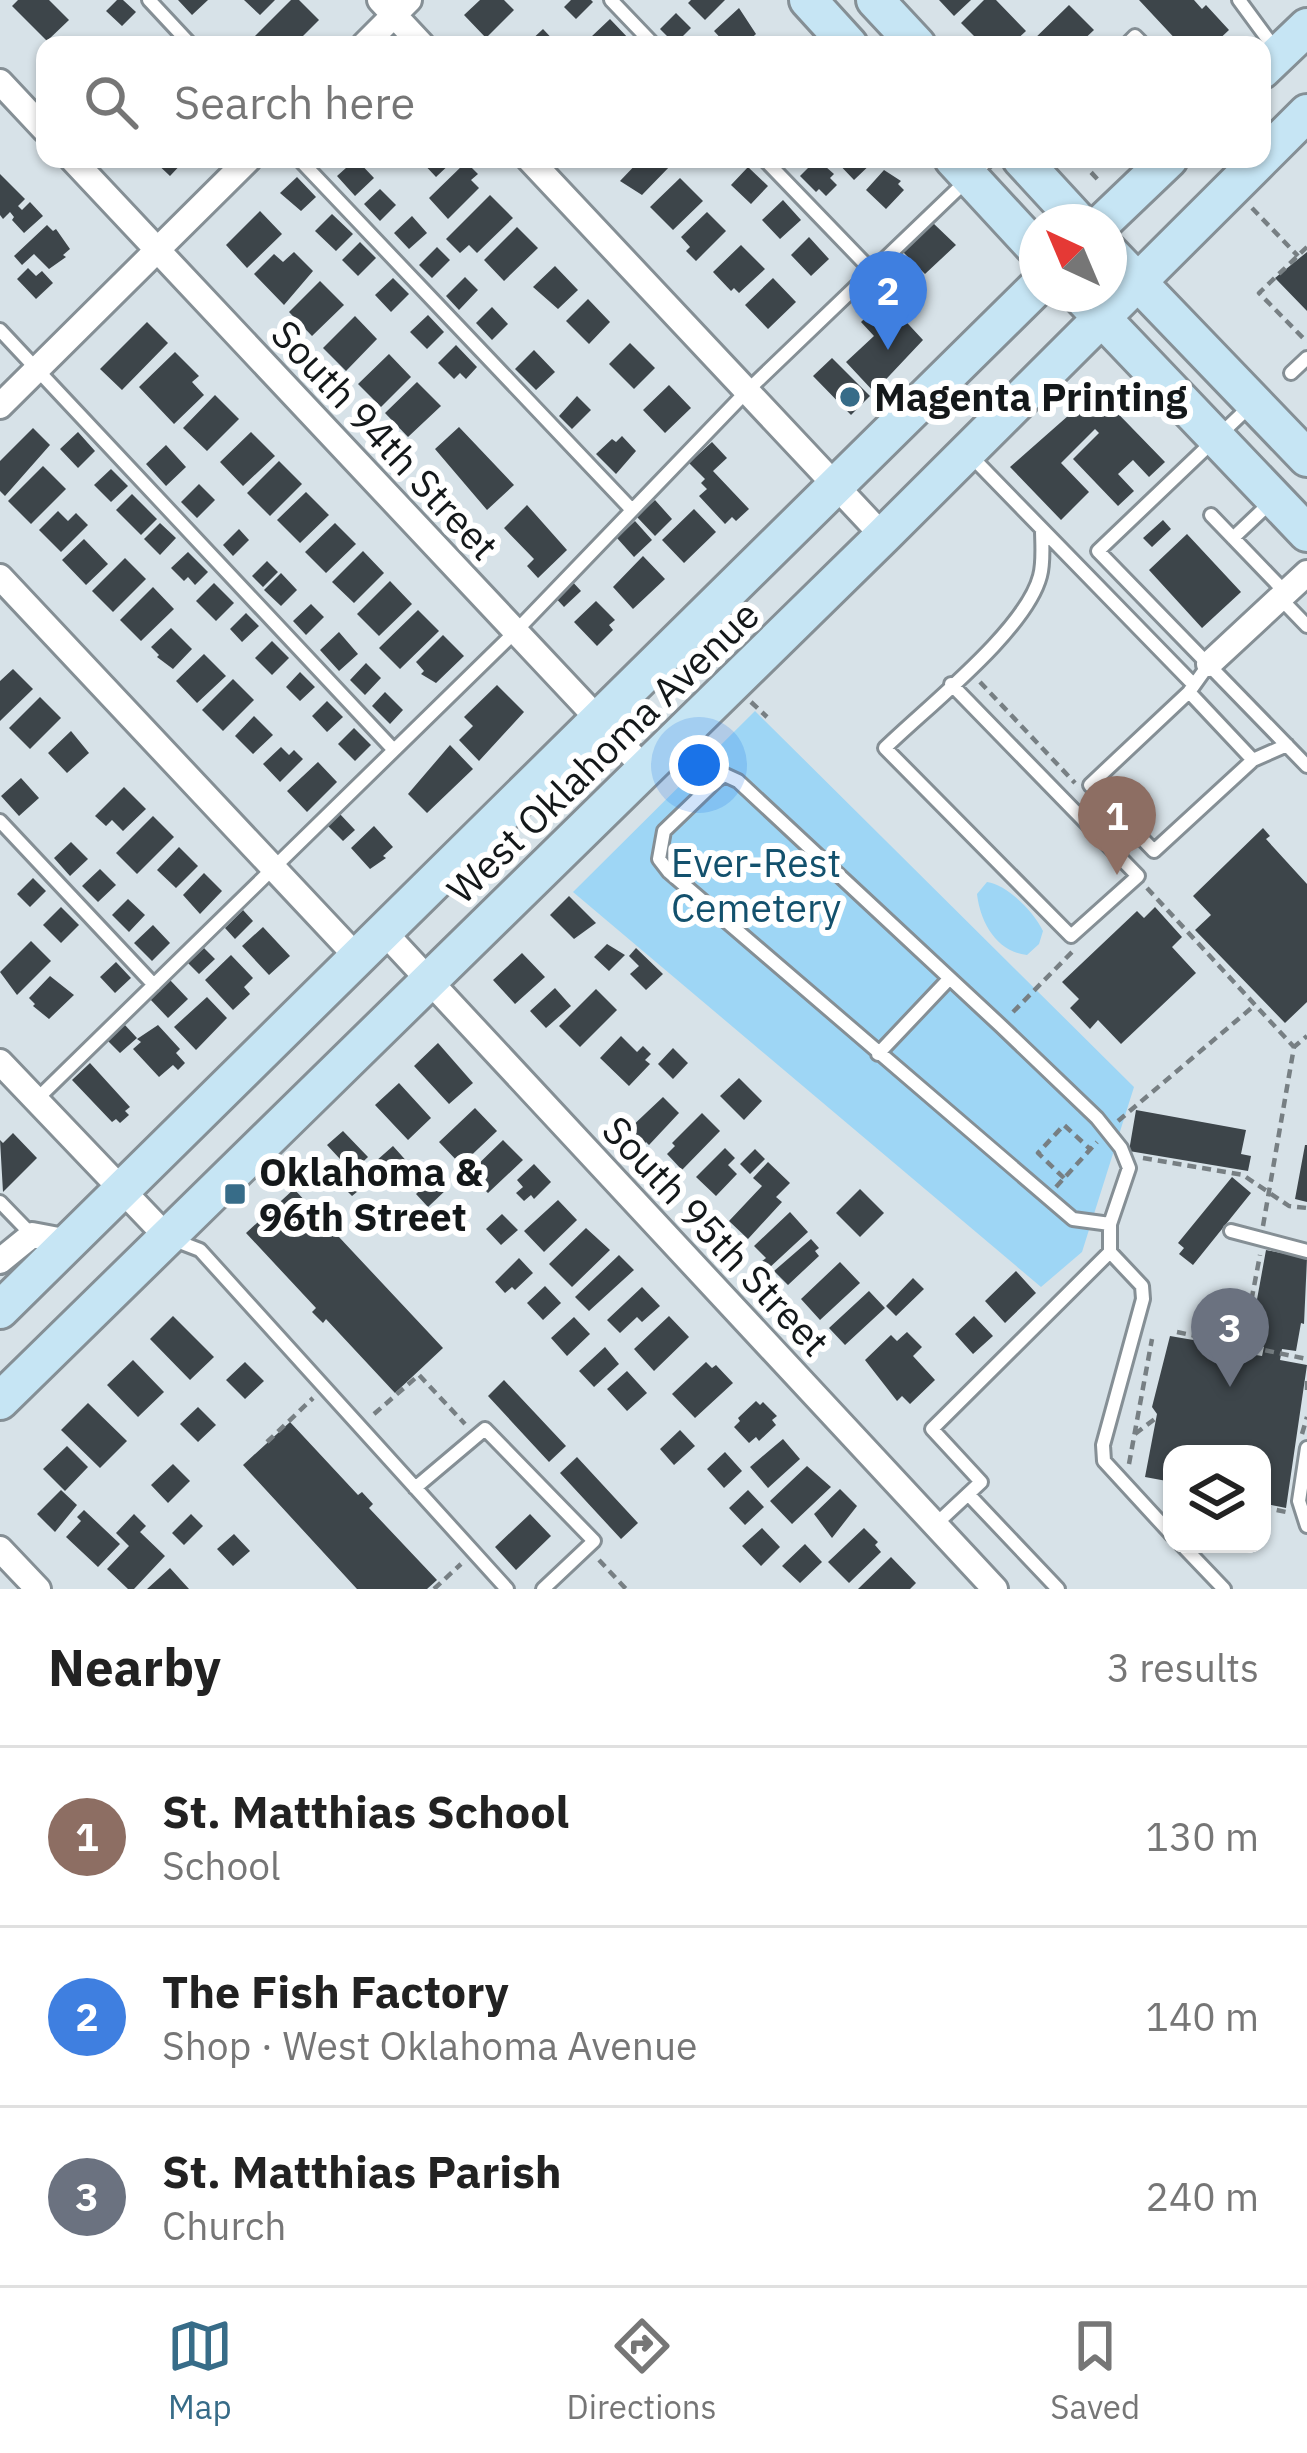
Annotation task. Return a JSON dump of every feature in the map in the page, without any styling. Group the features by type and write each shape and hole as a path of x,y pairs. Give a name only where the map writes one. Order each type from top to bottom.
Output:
{"main road":[{"path":"808,0 841,36"},
{"path":"875,0 908,36"},
{"path":"1271,61 1307,27"},
{"name":"West Oklahoma Avenue","path":"1271,150 1307,113"},
{"path":"973,168 1019,227"},
{"path":"1030,168 1063,204"},
{"path":"1122,204 1160,168"},
{"name":"West Oklahoma Avenue","path":"1127,286 1253,168"},
{"path":"1127,269 1307,458"},
{"name":"West Oklahoma Avenue","path":"0,1310 1019,305"},
{"name":"West Oklahoma Avenue","path":"0,1401 967,452 1085,312"},
{"path":"1096,312 1307,532"}],"street":[{"path":"371,36 394,5 416,36"},
{"path":"0,82 36,120"},
{"name":"South 94th Street","path":"81,168 645,769"},
{"path":"0,406 240,168"},
{"path":"537,168 883,536"},
{"path":"1197,681 1307,573"},
{"path":"0,577 358,958"},
{"name":"South 95th Street","path":"384,932 995,1589"},
{"path":"0,1062 167,1237"},
{"path":"0,1261 32,1235 69,1242"},
{"path":"0,1549 38,1589"}],"lane":[{"path":"149,0 183,36"},
{"path":"611,0 645,36"},
{"path":"1240,0 1257,36"},
{"path":"308,168 632,510"},
{"path":"773,168 872,271"},
{"path":"36,1100 514,632 968,168"},
{"path":"0,330 392,748"},
{"path":"1291,373 1307,358"},
{"path":"1252,760 1098,551 1213,436 1254,402"},
{"path":"967,452 1197,681 1287,745 1307,766"},
{"path":"1234,538 1274,499"},
{"path":"1211,515 1307,626"},
{"path":"951,684 1138,876 1071,936 885,748 967,668 1018,620 1040,575 1042,529"},
{"path":"1197,681 1090,785 1154,851 1252,760 1287,745"},
{"path":"1110,1224 1073,1219 669,872 658,859 664,831 717,780 725,775 738,781 1107,1130 1129,1168 1110,1224 1110,1252 1142,1286 1143,1299 1103,1445 1104,1461 1163,1524"},
{"path":"0,821 154,985"},
{"path":"878,1054 949,979"},
{"path":"0,1202 32,1235"},
{"path":"1231,1232 1307,1251"},
{"path":"167,1237 200,1250 507,1589"},
{"path":"935,1525 981,1481 932,1429 1110,1252"},
{"path":"416,1488 485,1429 594,1540 543,1589"},
{"path":"1307,1448 1299,1502 1307,1526"},
{"path":"968,1494 1057,1589"},
{"path":"1190,1553 1224,1589"}],"path":[{"path":"1087,168 1101,183"},
{"path":"1250,206 1298,256"},
{"path":"1307,247 1259,293 1307,342"},
{"path":"967,668 1079,787"},
{"path":"742,694 767,717"},
{"path":"1143,884 1294,1047"},
{"path":"1001,1026 1038,984"},
{"path":"1047,1197 1107,1130 1256,1005"},
{"path":"1267,1193 1294,1047 1307,1036"},
{"path":"1064,1178 1037,1153 1064,1124 1090,1149"},
{"path":"1125,1158 1243,1175 1289,1206 1307,1208"},
{"path":"1244,1345 1260,1254"},
{"path":"1129,1466 1154,1328"},
{"path":"1177,1332 1307,1359"},
{"path":"360,1426 419,1375 450,1408"},
{"path":"1307,1381 1307,1393"},
{"path":"267,1442 326,1386"},
{"path":"1135,1434 1156,1418"},
{"path":"586,1547 626,1589"},
{"path":"434,1589 474,1552"}],"green space":[{"name":"Ever-Rest Cemetery","path":"755,711 1134,1087 1082,1252 1041,1287 573,892"},
{"path":"987,882 1020,900 1043,931 1039,944 1027,955 998,942 986,924 977,894"}],"building":[{"path":"18,0 49,0 69,20 52,36 42,36 12,6"},
{"path":"117,0 136,12 122,26 106,11"},
{"path":"178,0 208,0 192,15"},
{"path":"244,0 275,0 260,15"},
{"path":"291,0 299,0 319,20 303,36 255,36"},
{"path":"480,0 504,0 514,10 488,36 464,15"},
{"path":"571,0 593,2 576,19 564,7"},
{"path":"725,0 705,20 688,3"},
{"path":"939,0 971,0 954,16"},
{"path":"984,0 996,0 1026,31 1021,36 974,36 961,23"},
{"path":"1139,0 1194,0 1202,9 1206,5 1229,30 1223,36 1173,36"},
{"path":"1069,5 1094,30 1088,36 1037,36"},
{"path":"739,8 756,34 719,36 714,31"},
{"path":"676,13 691,28 683,36 667,36 660,29"},
{"path":"610,19 626,36 592,36"},
{"path":"346,168 365,168 374,178 355,196 337,176"},
{"path":"460,168 472,168 478,174 471,180 479,188 448,219 429,198"},
{"path":"632,168 668,168 642,195 620,181"},
{"path":"749,168 768,186 751,204 731,185"},
{"path":"808,168 827,168 837,185 826,196 800,176"},
{"path":"843,168 867,168 854,180"},
{"path":"884,170 901,181 898,184 904,190 886,209 866,190"},
{"path":"0,174 25,199 18,206 22,210 30,202 43,216 24,233 10,212 3,219 0,215"},
{"path":"297,177 316,197 301,211 280,193"},
{"path":"680,178 703,201 673,230 650,207"},
{"path":"380,189 396,205 380,221 364,204"},
{"path":"490,195 513,218 477,253 469,245 460,253 446,239"},
{"path":"783,200 801,220 780,239 762,220"},
{"path":"260,211 282,234 247,268 226,245"},
{"path":"707,212 726,231 696,261 681,237"},
{"path":"332,214 353,234 336,251 315,231"},
{"path":"412,216 427,233 409,249 394,233"},
{"path":"933,223 956,245 925,274 903,252"},
{"path":"47,225 56,229 70,249 66,257 49,269 34,254 22,265 14,256"},
{"path":"517,227 538,248 504,281 484,260"},
{"path":"809,237 829,259 811,276 791,255"},
{"path":"360,242 376,258 358,276 342,260"},
{"path":"741,245 765,269 739,293 713,272"},
{"path":"437,247 450,260 432,278 419,265"},
{"path":"294,252 313,271 284,305 254,274 274,254 283,262"},
{"path":"1307,252 1307,311 1275,278"},
{"path":"555,266 578,290 558,309 533,287"},
{"path":"28,268 36,276 42,271 53,283 36,299 17,279"},
{"path":"465,277 478,290 459,310 446,296"},
{"path":"393,278 409,294 391,312 375,295"},
{"path":"773,278 796,302 768,329 745,305"},
{"path":"320,281 344,305 312,336 289,312"},
{"path":"588,299 610,322 589,344 566,321"},
{"path":"885,299 923,340 874,392 846,362 874,336 861,322"},
{"path":"492,307 508,324 492,340 476,323"},
{"path":"428,315 444,332 427,349 410,332"},
{"path":"355,316 377,339 346,371 323,348"},
{"path":"147,322 168,343 122,390 100,369"},
{"path":"630,343 655,368 634,389 609,364"},
{"path":"456,345 477,367 466,379 460,373 454,379 438,363"},
{"path":"534,350 555,372 536,390 515,369"},
{"path":"175,352 199,376 192,382 204,395 174,424 139,387"},
{"path":"389,354 411,377 381,407 358,384"},
{"path":"832,358 870,396 851,415 813,376"},
{"path":"417,382 441,406 408,437 385,413"},
{"path":"669,385 691,408 665,433 643,410"},
{"path":"1094,393 1165,462 1149,477 1133,460 1118,474 1134,491 1118,506 1073,459 1099,433 1095,429 1061,463 1089,492 1061,520 1010,467"},
{"path":"215,395 239,419 207,451 183,428"},
{"path":"577,396 591,410 572,429 559,416"},
{"path":"459,427 514,485 487,510 435,449"},
{"path":"33,428 50,445 5,496 0,491 0,461"},
{"path":"78,432 95,451 78,468 60,449"},
{"path":"251,432 275,456 243,486 220,462"},
{"path":"622,436 636,451 616,474 596,454"},
{"path":"712,442 727,458 713,471 749,509 725,524 699,496 707,489 701,483 705,479 689,463"},
{"path":"166,445 186,467 166,486 146,464"},
{"path":"279,461 302,484 270,516 247,493"},
{"path":"43,466 66,489 31,524 8,501"},
{"path":"111,469 128,486 111,502 94,485"},
{"path":"199,484 215,500 197,518 181,502"},
{"path":"306,492 329,515 300,543 277,520"},
{"path":"132,494 157,519 141,535 116,510"},
{"path":"655,500 672,519 655,536 637,517"},
{"path":"527,505 567,550 538,578 527,566 534,559 504,528"},
{"path":"694,509 716,532 684,563 662,540"},
{"path":"58,511 68,521 76,513 88,525 61,552 39,530"},
{"path":"1163,520 1171,529 1152,547 1143,538"},
{"path":"635,521 652,540 634,557 617,538"},
{"path":"160,523 176,538 160,555 144,539"},
{"path":"335,523 356,544 326,573 305,552"},
{"path":"239,529 249,540 233,556 223,545"},
{"path":"1187,534 1241,592 1202,628 1149,570"},
{"path":"84,539 108,564 86,585 62,560"},
{"path":"363,551 384,573 354,603 332,582"},
{"path":"188,552 208,572 195,585 171,568"},
{"path":"643,556 665,579 633,609 613,587"},
{"path":"125,558 146,579 113,612 92,591"},
{"path":"267,561 278,572 263,587 252,576"},
{"path":"281,573 297,590 281,606 264,590"},
{"path":"570,579 581,591 564,607 553,595"},
{"path":"390,581 412,604 379,636 357,614"},
{"path":"214,583 234,603 216,621 196,601"},
{"path":"153,587 174,609 141,641 120,620"},
{"path":"596,601 615,620 609,625 613,630 597,646 574,622"},
{"path":"311,604 324,617 306,635 293,621"},
{"path":"418,610 439,631 400,669 379,648"},
{"path":"246,613 259,626 242,642 230,629"},
{"path":"171,628 192,649 173,669 151,647"},
{"path":"339,632 358,654 339,671 320,650"},
{"path":"443,635 464,656 436,683 421,674 424,671 416,662"},
{"path":"272,641 289,658 272,675 255,658"},
{"path":"204,654 226,676 197,703 176,681"},
{"path":"366,663 381,678 365,695 350,680"},
{"path":"13,669 33,689 0,721 0,681"},
{"path":"300,672 315,687 300,701 286,687"},
{"path":"233,679 254,700 223,731 202,710"},
{"path":"497,685 524,712 479,761 459,740 473,726 464,717"},
{"path":"385,692 403,710 390,724 372,706"},
{"path":"40,697 61,718 30,749 9,728"},
{"path":"327,701 343,717 327,732 312,716"},
{"path":"254,716 273,735 253,754 235,736"},
{"path":"354,728 371,745 355,761 338,744"},
{"path":"71,731 89,753 67,773 48,753"},
{"path":"450,745 473,769 427,813 408,794"},
{"path":"281,747 303,759 280,782 263,764"},
{"path":"318,762 337,782 307,812 287,791"},
{"path":"21,778 39,798 19,816 1,796"},
{"path":"124,787 146,809 123,831 112,820 106,826 95,816"},
{"path":"339,813 355,830 343,841 327,825"},
{"path":"153,816 174,837 137,874 116,853"},
{"path":"374,826 393,847 370,869 351,848"},
{"path":"1263,828 1270,836 1266,839 1307,884 1307,1002 1285,1023 1195,930 1211,915 1193,896"},
{"path":"71,842 88,859 70,876 54,858"},
{"path":"179,847 198,866 176,888 157,870"},
{"path":"100,869 116,885 98,902 82,886"},
{"path":"204,873 222,891 200,914 183,895"},
{"path":"33,878 46,891 30,907 17,894"},
{"path":"569,896 596,923 574,939 550,915"},
{"path":"128,899 145,915 129,932 112,915"},
{"path":"61,907 79,925 61,943 43,925"},
{"path":"1155,907 1182,937 1172,947 1196,973 1121,1044 1098,1020 1090,1029 1070,1008 1079,999 1062,982 1137,911 1144,918"},
{"path":"243,910 253,921 235,939 225,928"},
{"path":"153,925 170,943 152,961 134,943"},
{"path":"263,927 290,956 269,975 242,946"},
{"path":"31,941 51,961 17,995 0,972"},
{"path":"607,944 625,955 609,971 594,957"},
{"path":"204,948 215,959 199,974 188,963"},
{"path":"636,948 663,974 646,990 630,974 639,966 629,956"},
{"path":"522,953 545,977 515,1004 493,980"},
{"path":"231,955 253,978 244,987 250,994 233,1010 205,980"},
{"path":"116,962 131,978 115,993 100,977"},
{"path":"50,976 74,995 49,1019 29,998"},
{"path":"170,980 188,999 168,1018 150,999"},
{"path":"555,988 571,1006 546,1028 530,1011"},
{"path":"596,989 617,1010 580,1047 559,1026"},
{"path":"207,997 227,1018 196,1050 174,1027"},
{"path":"124,1024 137,1038 120,1053 107,1040"},
{"path":"158,1025 180,1049 176,1053 185,1063 178,1070 173,1065 159,1077 133,1049 141,1042 137,1039"},
{"path":"621,1036 637,1052 643,1046 651,1054 645,1060 650,1064 629,1086 600,1058"},
{"path":"438,1043 473,1083 449,1104 414,1066"},
{"path":"673,1048 688,1063 673,1079 658,1064"},
{"path":"90,1063 130,1107 120,1123 112,1122 72,1080"},
{"path":"739,1078 762,1101 744,1120 720,1096"},
{"path":"399,1083 431,1118 408,1140 375,1105"},
{"path":"663,1097 679,1113 649,1145 643,1145 628,1130"},
{"path":"475,1108 497,1131 461,1165 439,1142"},
{"path":"1136,1110 1246,1130 1241,1154 1251,1156 1248,1171 1129,1151"},
{"path":"702,1113 720,1131 682,1170 667,1154"},
{"path":"343,1131 368,1157 352,1172 327,1145"},
{"path":"13,1133 37,1158 3,1192 0,1140 3,1143"},
{"path":"503,1140 523,1160 488,1193 468,1174"},
{"path":"1307,1145 1307,1202 1295,1199"},
{"path":"393,1146 410,1165 393,1180 376,1161"},
{"path":"725,1148 735,1158 728,1165 737,1174 716,1196 696,1177"},
{"path":"755,1149 765,1159 750,1174 740,1164"},
{"path":"768,1162 790,1183 776,1197 782,1202 748,1239 729,1221 762,1186 753,1178"},
{"path":"534,1164 551,1182 534,1199 531,1195 524,1201 516,1193 523,1187 517,1180"},
{"path":"347,1170 363,1187 352,1196 336,1180"},
{"path":"435,1176 447,1189 428,1207 416,1194"},
{"path":"1232,1177 1251,1193 1193,1265 1179,1254 1184,1248 1178,1243"},
{"path":"294,1189 443,1348 395,1393 326,1319 323,1323 312,1312 316,1308 246,1233"},
{"path":"860,1189 884,1213 860,1237 836,1213"},
{"path":"558,1200 577,1220 544,1252 524,1231"},
{"path":"790,1212 808,1232 768,1269 761,1262 766,1258 754,1246"},
{"path":"502,1214 518,1230 501,1245 486,1229"},
{"path":"586,1228 610,1250 572,1287 549,1264"},
{"path":"811,1239 819,1256 788,1285 774,1271"},
{"path":"1266,1250 1307,1258 1304,1324 1296,1351 1282,1349 1280,1360 1307,1365 1286,1508 1271,1505 1271,1445 1163,1445 1163,1480 1145,1477 1157,1414 1152,1407 1170,1336 1262,1356 1264,1347 1253,1344 1258,1317 1254,1316"},
{"path":"619,1255 634,1270 589,1311 575,1297"},
{"path":"519,1258 533,1273 505,1293 495,1282"},
{"path":"840,1262 860,1283 820,1320 801,1299"},
{"path":"1016,1271 1036,1293 1005,1323 985,1301"},
{"path":"913,1278 924,1289 896,1316 886,1306"},
{"path":"545,1286 561,1303 543,1320 527,1303"},
{"path":"642,1287 660,1306 642,1322 637,1317 620,1333 607,1320"},
{"path":"869,1291 885,1308 845,1345 829,1328"},
{"path":"173,1316 214,1357 190,1380 150,1339"},
{"path":"669,1316 689,1337 654,1371 634,1349"},
{"path":"974,1316 993,1336 973,1354 955,1334"},
{"path":"574,1317 590,1334 567,1356 551,1338"},
{"path":"907,1332 922,1347 913,1356 935,1380 910,1404 902,1396 897,1401 865,1360 891,1335 897,1341"},
{"path":"605,1347 619,1364 594,1387 579,1371"},
{"path":"133,1360 164,1392 138,1417 107,1385"},
{"path":"245,1362 264,1381 245,1399 226,1380"},
{"path":"706,1362 712,1368 716,1365 733,1383 695,1418 672,1394"},
{"path":"627,1371 647,1393 627,1411 607,1389"},
{"path":"504,1380 566,1446 549,1462 488,1396"},
{"path":"756,1401 777,1416 772,1420 776,1425 759,1441 756,1437 749,1443 734,1427"},
{"path":"88,1403 127,1441 100,1468 61,1430"},
{"path":"198,1407 216,1425 198,1442 180,1424"},
{"path":"290,1422 358,1495 362,1492 373,1504 369,1508 437,1580 427,1589 357,1589 243,1465"},
{"path":"680,1430 695,1446 674,1465 660,1449"},
{"path":"783,1439 800,1459 768,1488 750,1467"},
{"path":"67,1446 88,1467 65,1491 43,1469"},
{"path":"725,1452 742,1471 724,1488 707,1469"},
{"path":"577,1457 638,1523 621,1539 560,1473"},
{"path":"173,1464 190,1481 168,1503 151,1485"},
{"path":"807,1466 831,1487 792,1524 770,1501"},
{"path":"840,1489 857,1506 832,1538 814,1514"},
{"path":"61,1490 77,1505 55,1532 37,1514"},
{"path":"748,1490 764,1507 745,1525 729,1508"},
{"path":"84,1510 120,1544 98,1567 66,1537 81,1521 77,1517"},
{"path":"134,1514 146,1526 140,1532 165,1556 134,1589 128,1589 107,1569 129,1546 116,1533"},
{"path":"191,1514 203,1526 184,1545 172,1533"},
{"path":"530,1514 551,1536 516,1570 495,1547"},
{"path":"762,1528 780,1547 761,1566 742,1546"},
{"path":"864,1528 881,1552 849,1583 828,1562"},
{"path":"234,1534 250,1551 233,1566 217,1549"},
{"path":"805,1544 822,1562 800,1583 782,1566"},
{"path":"891,1557 916,1583 910,1589 858,1589"},
{"path":"170,1568 189,1589 147,1589"}],"place":[{"name":"The Fish Factory","path":"888,350"},
{"name":"Magenta Printing","path":"850,397"},
{"name":"St. Matthias School","path":"1117,875"},
{"name":"Oklahoma & 96th Street","path":"235,1194"},
{"name":"St. Matthias Parish","path":"1230,1387"}]}
